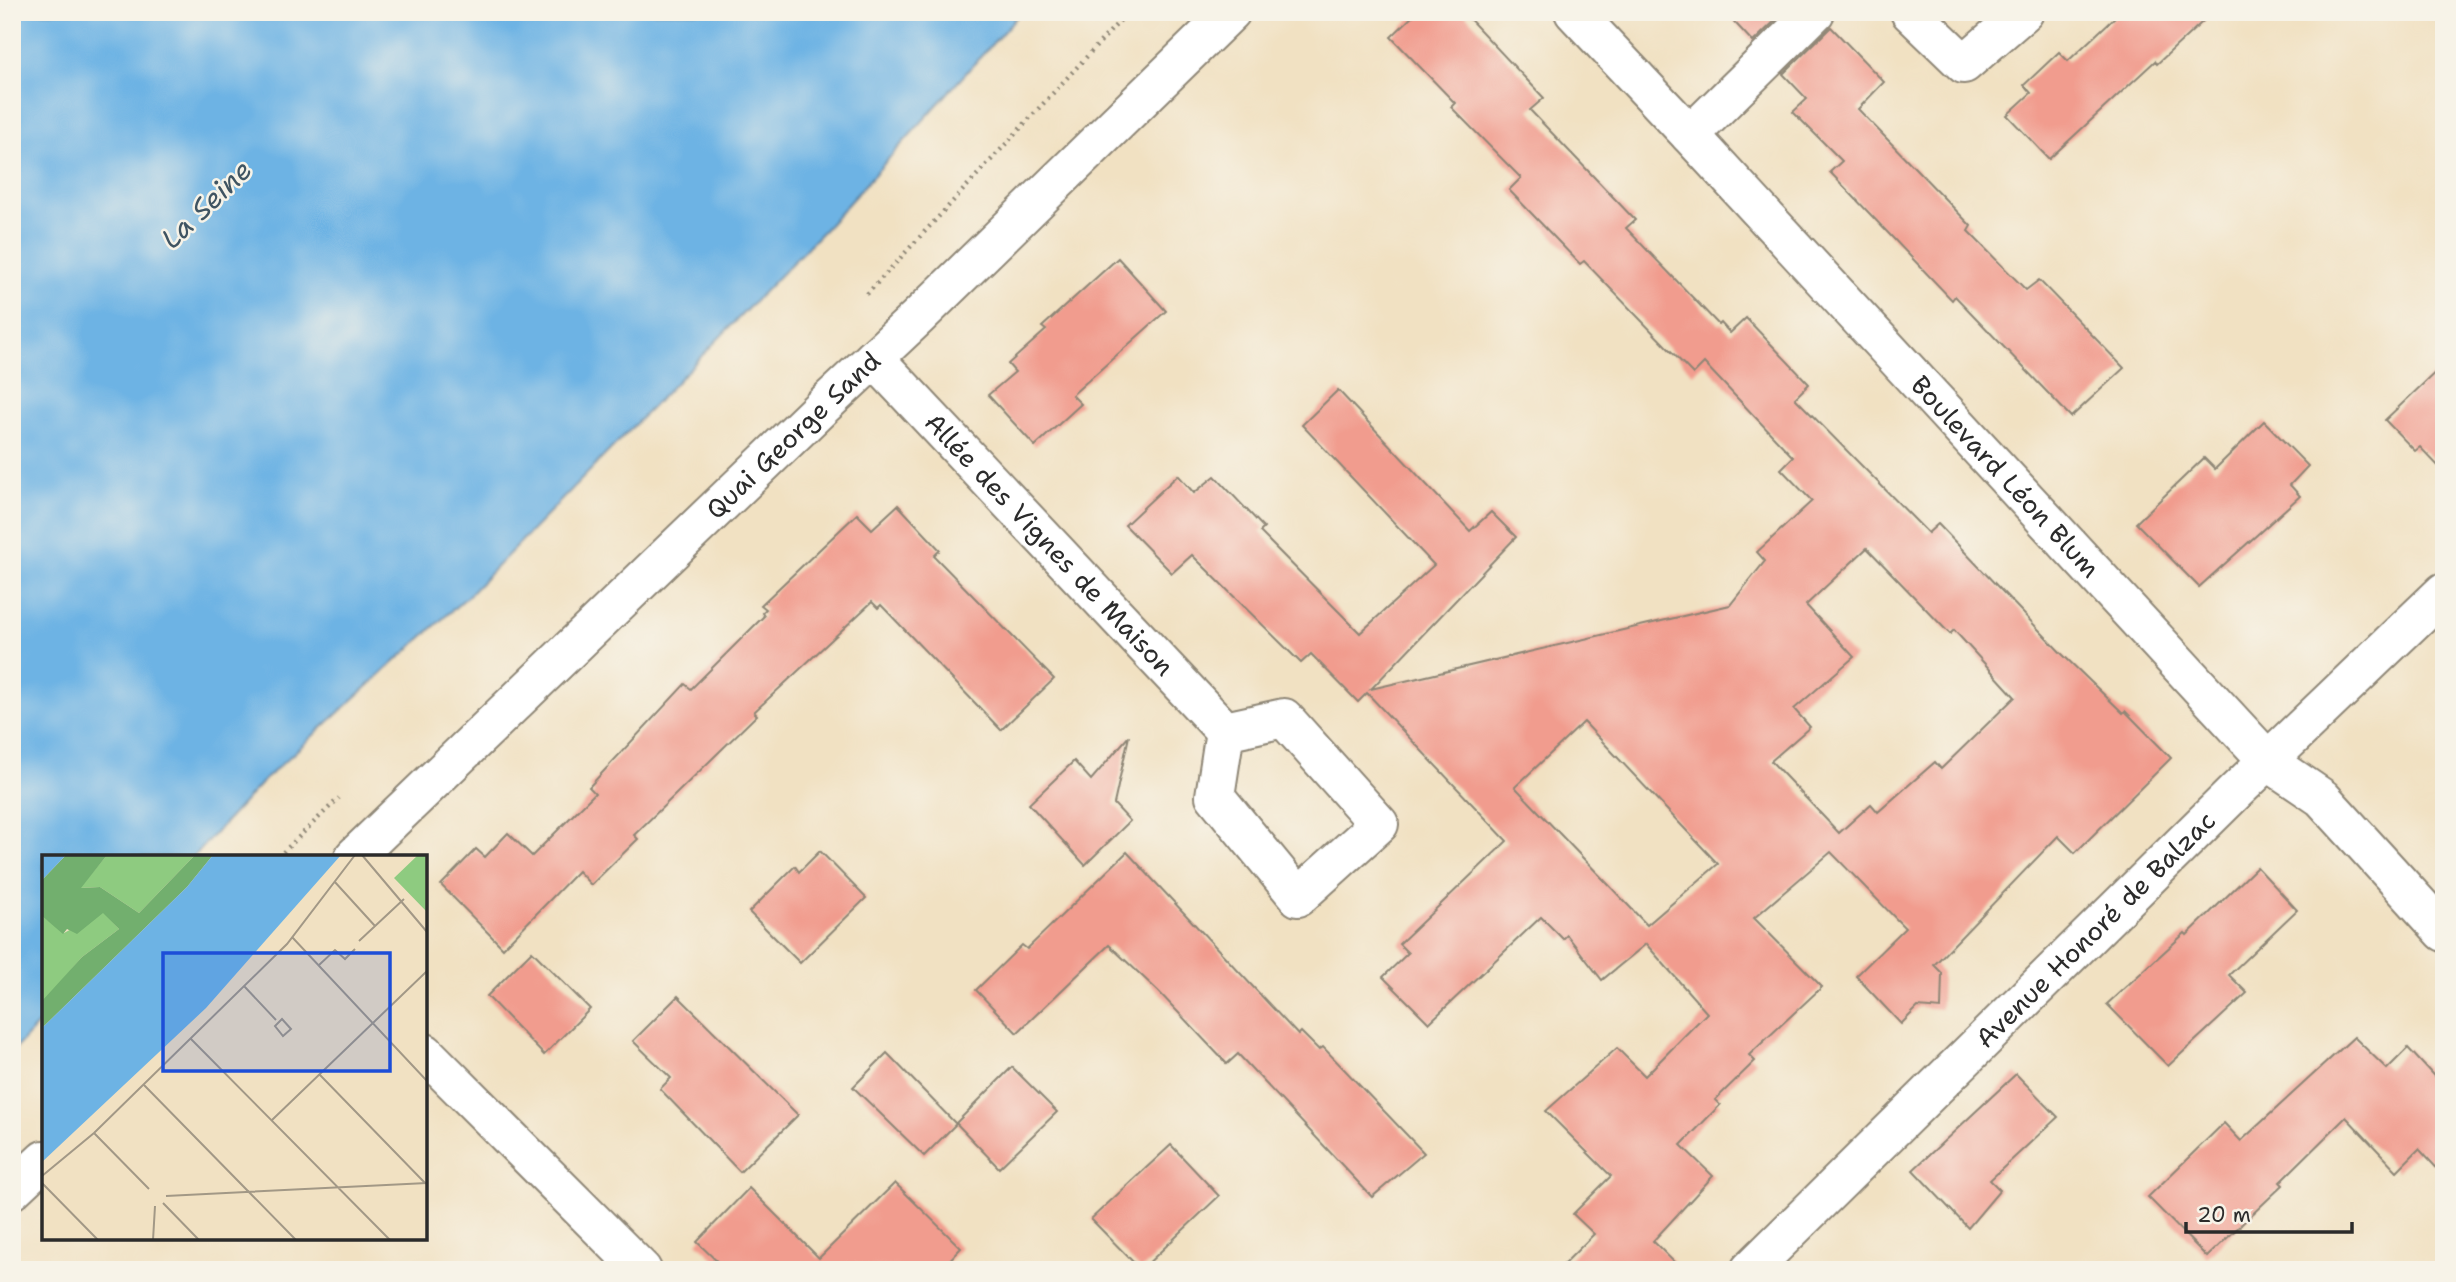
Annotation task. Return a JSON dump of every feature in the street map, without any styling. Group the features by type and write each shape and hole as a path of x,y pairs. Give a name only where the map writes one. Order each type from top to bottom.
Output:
{"street":[{"name":"Quai George Sand","path":"356,855 1231,12"},
{"name":"Boulevard Léon Blum","path":"1574,12 2269,762 2322,798 2444,932"},
{"path":"1690,135 1815,12"},
{"path":"1910,12 1964,64 2024,12"},
{"name":"Allée des Vignes de Maison","path":"874,358 1225,731"},
{"name":"Avenue Honoré de Balzac","path":"1750,1270 2235,792 2444,592"},
{"path":"1284,718 1379,824 1298,897 1215,796 1225,731 1284,718"},
{"path":"427,1054 642,1270"},
{"path":"12,1190 42,1162"}],"path":[{"path":"862,298 1128,12"},
{"path":"280,855 345,793"}],"water":[{"name":"La Seine","path":"12,12 1021,12 826,228 470,594 265,779 195,855 42,855 42,1020 12,1052"}],"building":[{"path":"1417,12 1463,12 1544,98 1530,110 1635,220 1626,228 1719,325 1721,323 1730,333 1746,318 1809,384 1795,398 1928,533 1938,524 2061,653 2123,713 2125,711 2171,758 2075,853 2058,836 1934,965 1942,973 1941,1009 1918,1007 1901,1024 1856,976 1905,928 1831,852 1754,918 1822,987 1749,1055 1755,1061 1715,1100 1720,1105 1681,1145 1713,1176 1653,1241 1682,1270 1558,1270 1594,1234 1573,1214 1611,1176 1546,1111 1617,1048 1645,1076 1707,1013 1646,944 1602,980 1567,935 1563,939 1541,917 1429,1023 1383,977 1408,953 1399,944 1507,841 1367,693 1358,702 1311,654 1301,663 1192,555 1172,573 1125,525 1178,475 1194,493 1215,476 1264,528 1260,532 1360,633 1434,565 1302,425 1338,390 1470,531 1491,512 1516,537 1371,689 1730,605 1765,561 1757,552 1812,501 1781,469 1793,457 1704,363 1693,374 1584,261 1580,264 1509,190 1521,178 1451,107 1455,103 1391,37","holes":["1867,548 1950,634 1954,630 2015,697 1941,769 1935,762 1878,812 1871,804 1839,833 1771,761 1810,727 1794,709 1854,657 1806,605","1584,722 1718,864 1647,925 1515,787"]},
{"path":"1725,12 1784,12 1753,42"},
{"path":"2111,12 2213,12 2157,64 2155,61 2049,159 2007,115 2031,93 2024,85 2059,52 2068,61 2115,17"},
{"path":"1831,27 1884,82 1858,109 1971,226 1968,231 2026,290 2039,280 2124,368 2071,417 1955,296 1952,300 1830,172 1842,161 1793,112 1807,99 1783,74"},
{"path":"1118,258 1166,311 1072,395 1081,404 1035,446 988,395 1015,372 1008,364 1046,330 1042,327"},
{"path":"2444,364 2444,472 2420,447 2415,451 2385,420"},
{"path":"2264,421 2308,466 2290,485 2300,496 2199,587 2136,523 2204,458 2215,469"},
{"path":"898,505 940,550 934,556 1054,679 1001,730 881,605 878,608 872,602 754,712 757,715 634,835 638,839 591,885 578,871 503,948 441,885 476,849 485,857 508,833 532,856 595,793 589,787 685,684 691,689 764,616 762,613 766,609 761,605 857,514 872,529"},
{"path":"1129,736 1114,804 1130,821 1085,865 1029,804 1074,761 1091,780"},
{"path":"820,851 866,898 800,963 749,912 795,866 799,872"},
{"path":"1127,852 1298,1035 1301,1032 1319,1050 1323,1047 1424,1153 1372,1197 1238,1054 1227,1064 1158,991 1109,945 1017,1033 976,990 1022,945 1027,949"},
{"path":"2257,867 2297,910 2229,975 2247,993 2168,1066 2107,1004 2185,933 2187,935"},
{"path":"532,951 590,1009 544,1055 487,996"},
{"path":"678,996 798,1115 740,1172 660,1089 671,1078 633,1041"},
{"path":"2354,1037 2387,1069 2408,1048 2444,1087 2444,1176 2419,1149 2397,1171 2346,1117 2280,1182 2283,1185 2207,1257 2148,1197 2224,1123 2241,1141"},
{"path":"887,1053 956,1124 924,1156 853,1087"},
{"path":"1012,1067 1057,1112 999,1168 956,1123"},
{"path":"2016,1074 2058,1117 1990,1180 2000,1190 1968,1228 1913,1170"},
{"path":"1171,1145 1219,1196 1141,1270 1091,1219"},
{"path":"895,1183 961,1248 940,1270 726,1270 697,1242 749,1188 819,1258"}]}
